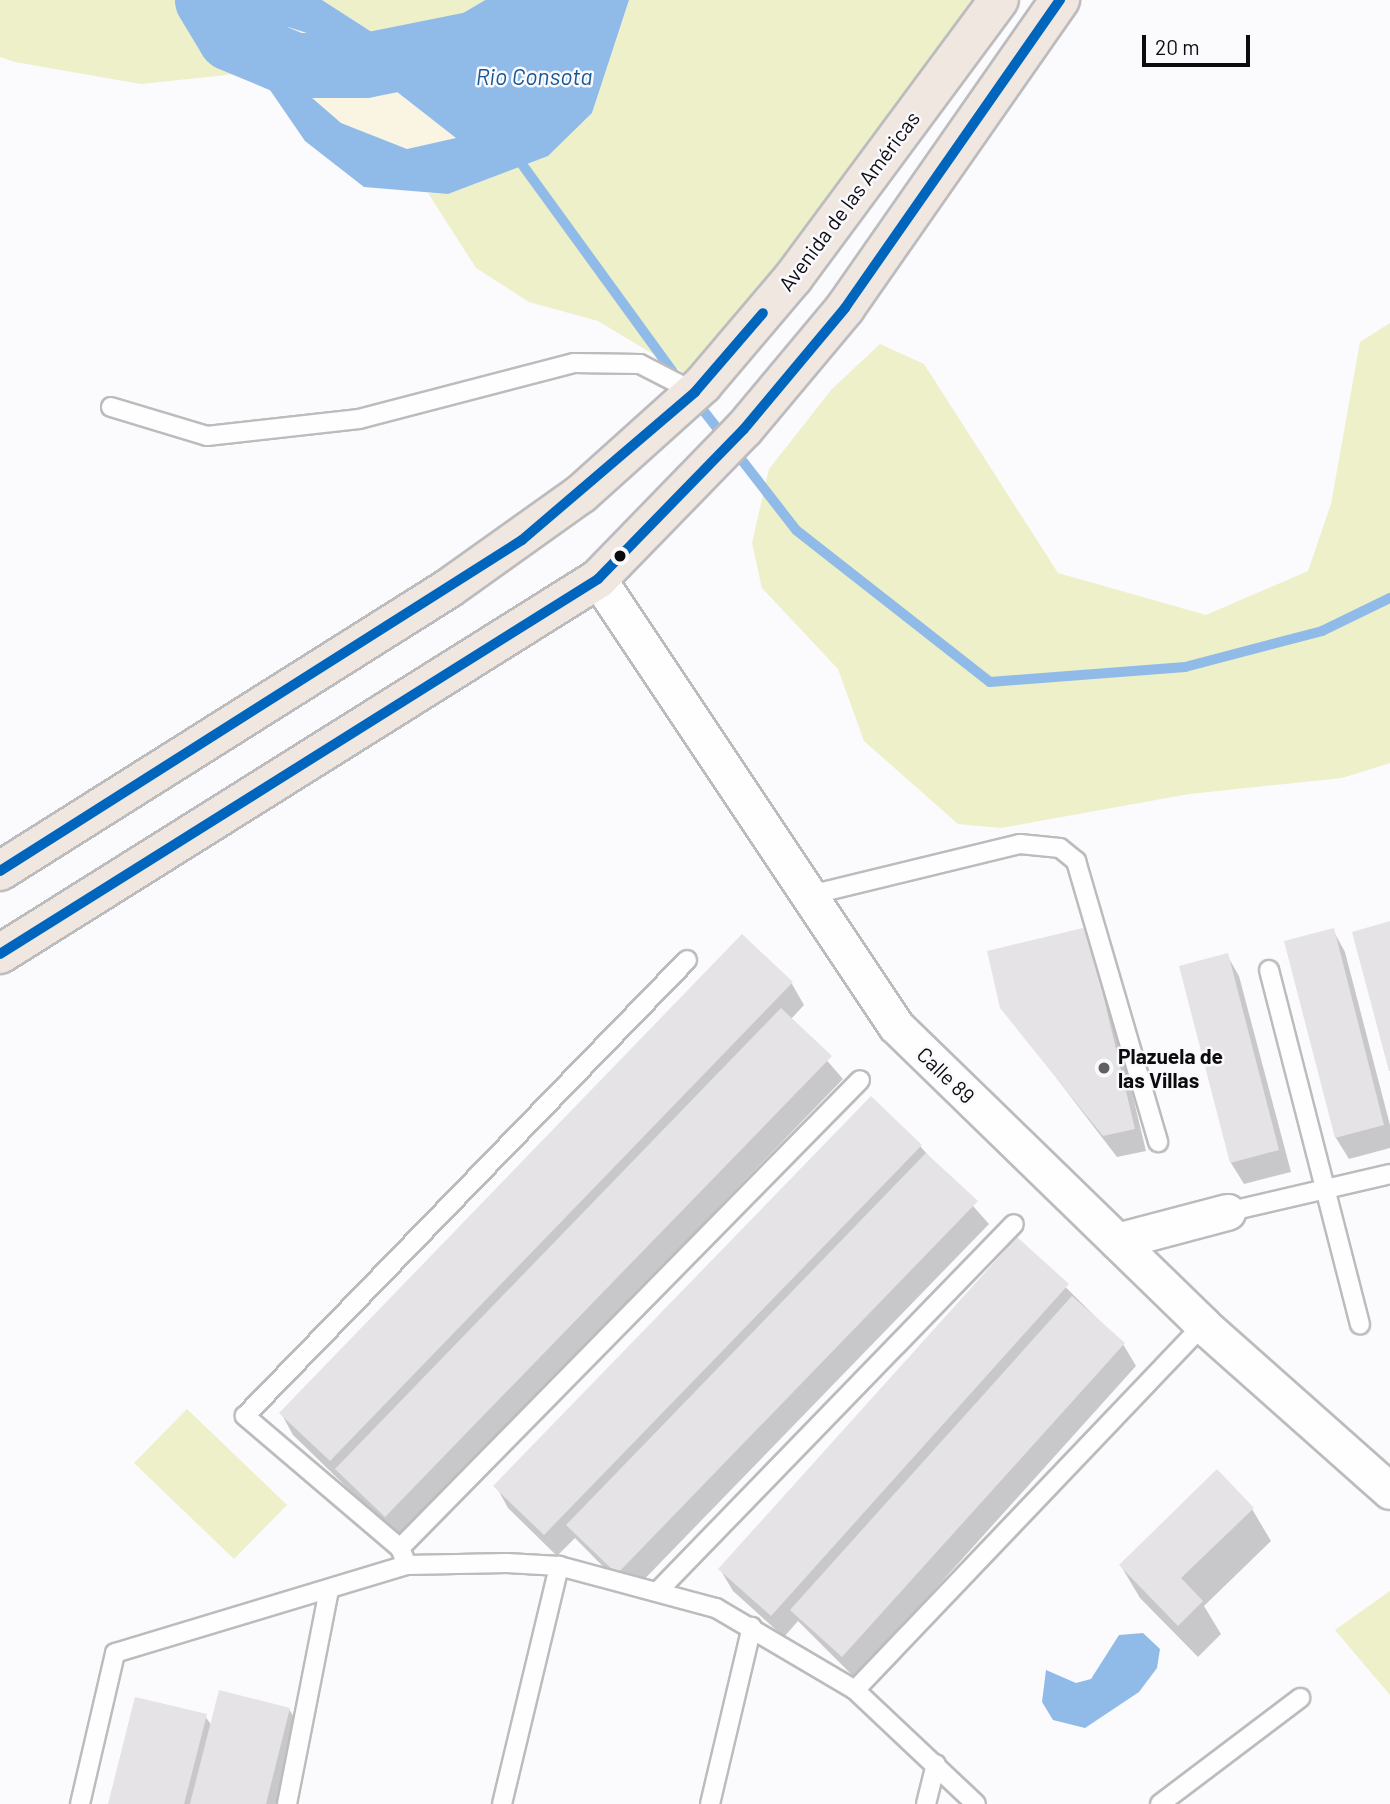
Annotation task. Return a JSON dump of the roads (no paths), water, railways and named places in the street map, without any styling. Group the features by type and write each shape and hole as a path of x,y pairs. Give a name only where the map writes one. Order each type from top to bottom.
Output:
{"main road":[{"name":"Avenida de las Américas","path":"0,871 522,540 695,392 793,278 999,0"},
{"path":"0,954 598,579 744,429 845,308 1060,0"}],"street":[{"name":"Calle 89","path":"598,579 806,896 896,1026 1203,1325 1390,1491"},
{"path":"1117,1241 1227,1212"}],"lane":[{"path":"110,407 207,436 359,419 574,363 640,364 695,392"},
{"path":"806,896 1020,844 1060,848 1076,861 1158,1142"},
{"path":"407,1566 400,1548 245,1416 687,960"},
{"path":"1269,970 1360,1324"},
{"path":"400,1548 860,1080"},
{"path":"1227,1212 1390,1174"},
{"path":"660,1589 1014,1224"},
{"path":"855,1690 1203,1325"},
{"path":"80,1804 115,1653 407,1566 559,1566 660,1589 752,1627 855,1690 976,1804"},
{"path":"502,1804 559,1566"},
{"path":"287,1804 329,1589"},
{"path":"710,1804 752,1627"},
{"path":"1160,1804 1300,1698"},
{"path":"926,1804 936,1765"}],"water":[{"name":"Rio Consota","path":"208,0 322,0 412,58 475,43 502,0 629,0 592,113 548,156 448,194 364,187 305,141","holes":["288,27 332,41 456,138 407,149 341,123 311,97 295,65"]},
{"path":"1143,1633 1160,1649 1157,1668 1139,1692 1085,1728 1053,1720 1042,1702 1046,1670 1076,1683 1091,1679 1119,1635"}],"waterway":[{"path":"207,0 230,38 295,65 365,65 475,43 548,0"},
{"path":"516,156 679,380"},
{"path":"696,401 796,530 990,682 1185,667 1322,631 1390,598"}],"place":[{"name":"Plazuela de las Villas","path":"1104,1068"}]}
